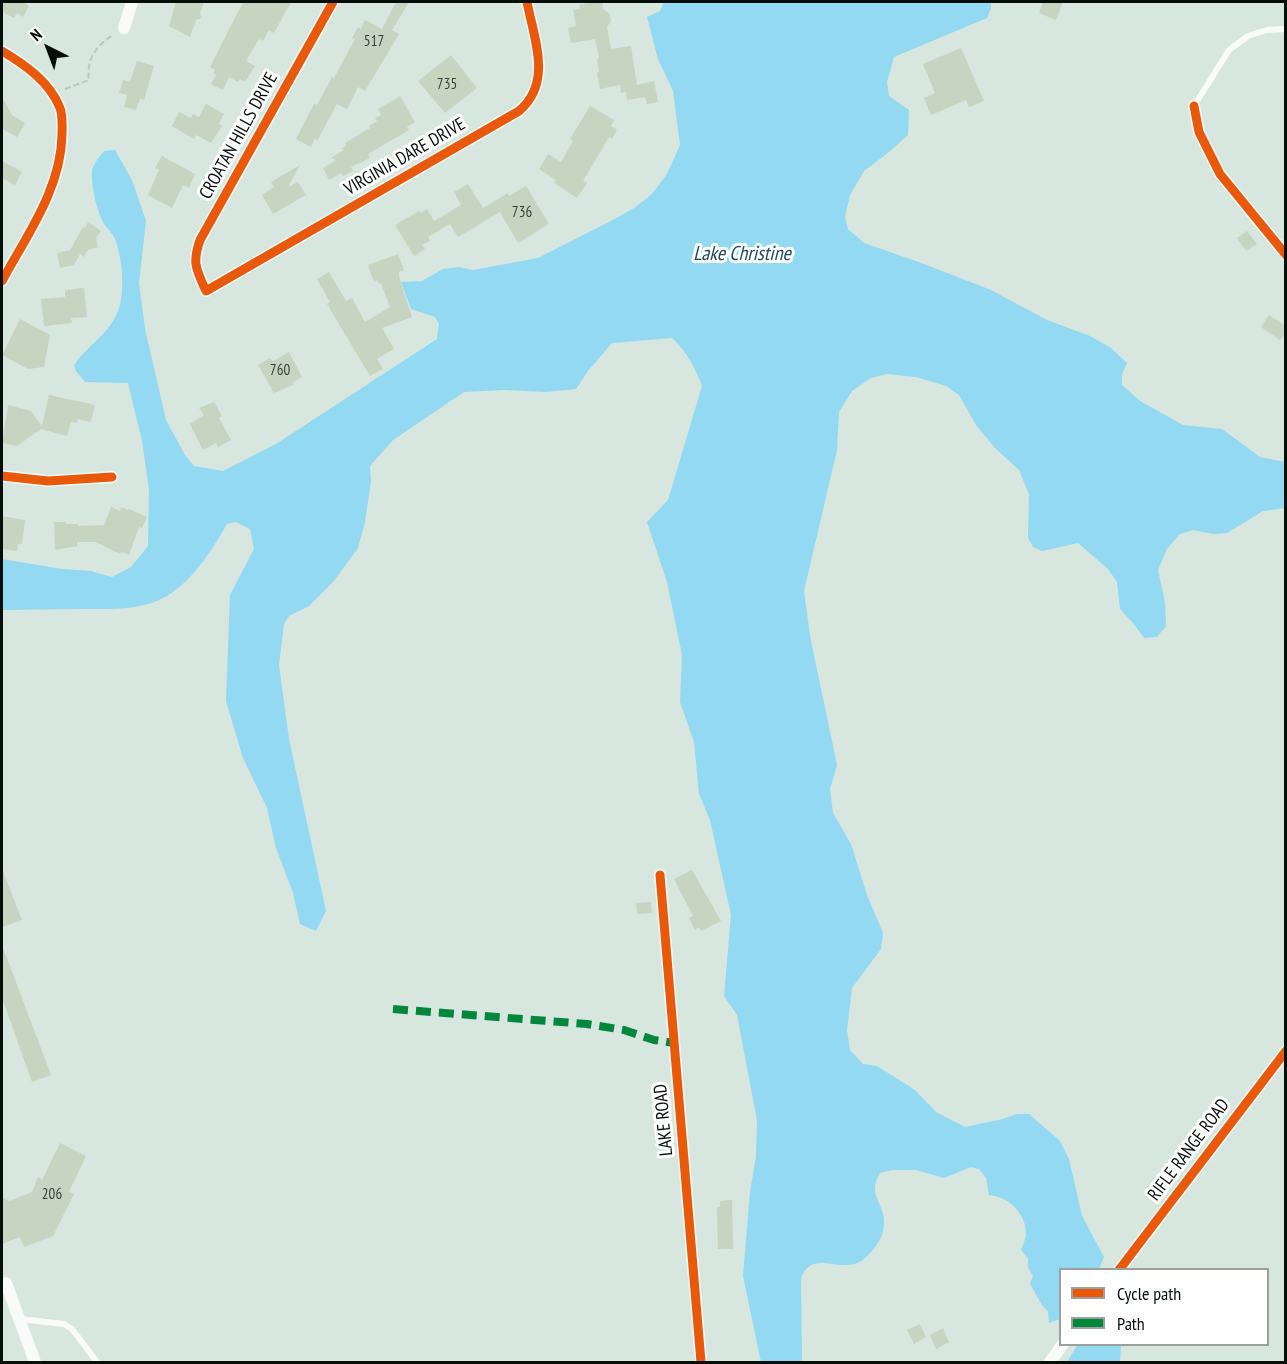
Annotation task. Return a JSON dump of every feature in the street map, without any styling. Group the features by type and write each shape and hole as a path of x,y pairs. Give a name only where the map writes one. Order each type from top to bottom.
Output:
{"street":[{"path":"124,28 132,2"},
{"name":"CROATAN HILLS DRIVE","path":"206,291 195,268 194,256 200,240 333,2"},
{"name":"VIRGINIA DARE DRIVE","path":"206,291 519,111 527,104 539,82 540,68 527,2"},
{"path":"2,51 22,63 50,92 60,108 62,123 62,147 56,179 2,281"},
{"path":"1194,106 1199,132 1220,174 1286,255"},
{"path":"2,476 48,481 112,477"},
{"name":"LAKE ROAD","path":"660,875 701,1362"},
{"name":"RIFLE RANGE ROAD","path":"1120,1268 1286,1051"},
{"path":"4,1283 35,1362"},
{"path":"1050,1362 1062,1346"}],"lane":[{"path":"1194,106 1229,50 1248,36 1267,30 1286,29"},
{"path":"19,1319 64,1324 72,1329 97,1362"}],"path":[{"path":"50,92 67,89 89,80 90,57 98,46 124,28"}],"water":[{"name":"Lake Christine","path":"664,2 991,2 987,18 894,57 887,82 889,96 909,110 908,135 864,171 850,195 845,217 848,229 864,243 991,290 1047,320 1090,336 1111,348 1127,363 1122,374 1122,385 1140,401 1183,425 1222,429 1260,457 1285,462 1285,508 1263,511 1227,533 1213,534 1193,530 1180,534 1167,549 1158,570 1165,602 1166,626 1157,637 1144,638 1120,609 1117,582 1108,569 1078,543 1042,551 1033,547 1028,538 1029,494 1019,470 995,448 976,425 959,395 946,386 916,377 887,374 871,378 852,391 839,412 837,450 804,591 810,636 837,765 830,789 833,813 851,844 867,895 883,933 881,949 852,988 847,1030 850,1050 863,1064 877,1066 915,1090 936,1112 965,1127 1017,1114 1029,1114 1060,1141 1069,1159 1082,1216 1104,1257 1099,1268 1059,1268 1059,1319 1049,1323 1048,1311 1030,1284 1033,1276 1028,1267 1028,1258 1021,1250 1026,1235 1020,1213 1003,1199 989,1195 986,1178 979,1169 971,1167 944,1178 916,1170 892,1170 880,1173 876,1181 875,1193 883,1214 884,1227 879,1242 872,1251 865,1258 847,1265 813,1264 806,1269 801,1278 802,1362 761,1362 743,1276 750,1192 756,1156 757,1120 737,1015 724,996 731,915 710,820 699,794 694,742 680,702 682,655 667,582 647,522 668,500 702,386 690,360 672,338 612,343 576,389 546,392 504,390 464,392 393,440 370,466 371,481 365,522 358,548 333,582 309,606 289,616 284,624 279,665 289,739 326,911 316,931 300,924 293,893 276,848 267,808 243,758 226,701 230,595 254,549 250,529 236,522 227,524 193,574 175,591 155,602 113,609 2,610 2,559 62,569 91,571 112,577 131,567 148,546 149,490 142,441 128,383 85,382 74,365 112,323 121,299 122,278 118,248 114,236 103,223 92,183 93,168 104,151 115,150 132,180 146,221 139,283 145,329 166,420 185,455 194,466 223,471 276,444 437,339 439,324 435,317 411,309 401,282 422,281 443,269 459,267 473,270 538,258 634,208 652,194 667,174 680,145 673,91 658,59 647,17 660,11"},
{"path":"1077,1346 1121,1346 1120,1362 1067,1362"}],"building":[{"path":"2,2 23,2 29,6 23,17 17,13 14,18 2,12"},
{"path":"176,2 204,2 200,13 202,18 196,20 190,37 169,26"},
{"path":"243,2 291,2 274,33 269,30 263,41 259,39 246,61 255,66 245,82 240,79 238,82 229,77 223,90 211,84 216,75 213,73 215,70 210,67"},
{"path":"396,2 409,2 392,30 399,34 365,91 358,87 347,109 337,104 317,141 315,138 311,147 296,139 314,104 317,105 332,77 334,78 355,39 352,38 358,27 361,29 365,20 382,29"},
{"path":"602,2 603,9 609,13 611,21 607,27 611,49 631,46 637,85 654,81 658,102 647,104 645,97 627,100 626,92 621,93 620,85 600,89 597,73 599,72 597,59 599,58 595,39 571,43 568,28 576,26 573,10 580,9 579,5"},
{"path":"1043,2 1063,2 1056,20 1039,13"},
{"path":"961,48 984,101 969,107 966,100 931,115 924,98 935,93 923,64"},
{"path":"451,55 477,88 445,113 418,81"},
{"path":"137,61 154,66 144,100 140,99 136,110 124,107 127,95 119,93 123,80 130,82"},
{"path":"400,96 415,122 407,127 409,130 368,154 370,158 351,167 353,171 343,176 341,173 329,180 323,168 336,160 331,158 344,150 341,149 346,146 345,143 370,128 369,126 377,121 375,118 381,115 378,109"},
{"path":"2,97 12,115 25,123 17,137 4,130 2,126"},
{"path":"206,104 224,114 219,124 222,126 211,143 196,135 194,139 172,126 179,112 191,118 193,114 199,117"},
{"path":"590,106 614,120 611,126 617,130 612,139 609,137 583,181 587,183 577,198 554,183 556,180 539,169 548,154 561,162 573,141 570,139"},
{"path":"162,156 195,174 189,188 183,185 172,208 148,195 159,170 155,168"},
{"path":"2,161 22,172 15,185 2,178"},
{"path":"300,165 288,187 298,182 306,195 273,214 262,195 274,187 271,182"},
{"path":"468,184 483,208 508,193 509,196 526,186 549,224 518,243 500,212 458,237 450,224 428,237 430,241 422,245 425,249 414,256 395,225 427,209 434,221 461,205 454,192"},
{"path":"88,222 101,231 96,238 98,247 88,250 84,257 80,254 74,265 60,268 57,253 70,250"},
{"path":"1247,231 1257,244 1246,251 1237,238"},
{"path":"398,254 404,270 399,272 399,277 412,317 382,328 394,349 377,359 383,369 370,376 327,304 330,302 317,279 329,272 346,301 352,298 365,322 390,307 381,283 379,284 377,280 374,282 368,265"},
{"path":"84,288 87,317 71,318 72,323 44,326 41,299 65,297 65,290"},
{"path":"1269,315 1286,326 1286,333 1280,340 1261,327"},
{"path":"20,319 50,335 44,367 28,369 2,355"},
{"path":"289,352 302,377 292,383 293,385 274,393 258,365 270,358 273,361"},
{"path":"49,395 95,405 91,422 78,419 77,423 71,422 67,436 41,429 17,446 2,443 8,405 31,411 42,426"},
{"path":"214,402 222,416 219,418 231,440 218,447 216,443 203,450 190,424 204,415 199,408"},
{"path":"111,507 120,511 121,507 129,509 147,517 142,528 139,527 129,555 121,552 120,554 96,542 77,542 77,546 55,550 54,522 78,524 78,526 104,525"},
{"path":"2,516 25,520 22,544 18,544 17,551 2,549"},
{"path":"2,869 22,920 2,927"},
{"path":"692,870 721,921 701,931 699,927 695,930 689,918 693,916 674,879"},
{"path":"651,902 652,913 637,914 636,903"},
{"path":"2,945 51,1075 32,1082 2,998"},
{"path":"60,1143 86,1156 69,1192 74,1194 53,1236 24,1247 20,1237 2,1244 2,1197 9,1201 32,1192 38,1177 42,1180"},
{"path":"732,1200 733,1249 718,1249 717,1207 720,1207 720,1201"},
{"path":"920,1324 926,1337 914,1344 907,1330"},
{"path":"943,1328 949,1342 936,1349 930,1335"}],"marked path":[{"path":"393,1009 587,1024 624,1030 654,1040 674,1043"}],"cycle path":[{"path":"333,2 200,240 196,266 206,291 519,111 529,100 536,87 538,74 537,45 527,2"},
{"path":"2,51 43,82 56,99 62,114 62,135 56,174 32,229 2,281"},
{"path":"1194,106 1199,132 1220,174 1286,255"},
{"path":"2,476 48,481 112,477"},
{"path":"660,875 701,1362"},
{"path":"1121,1268 1286,1051"}]}
